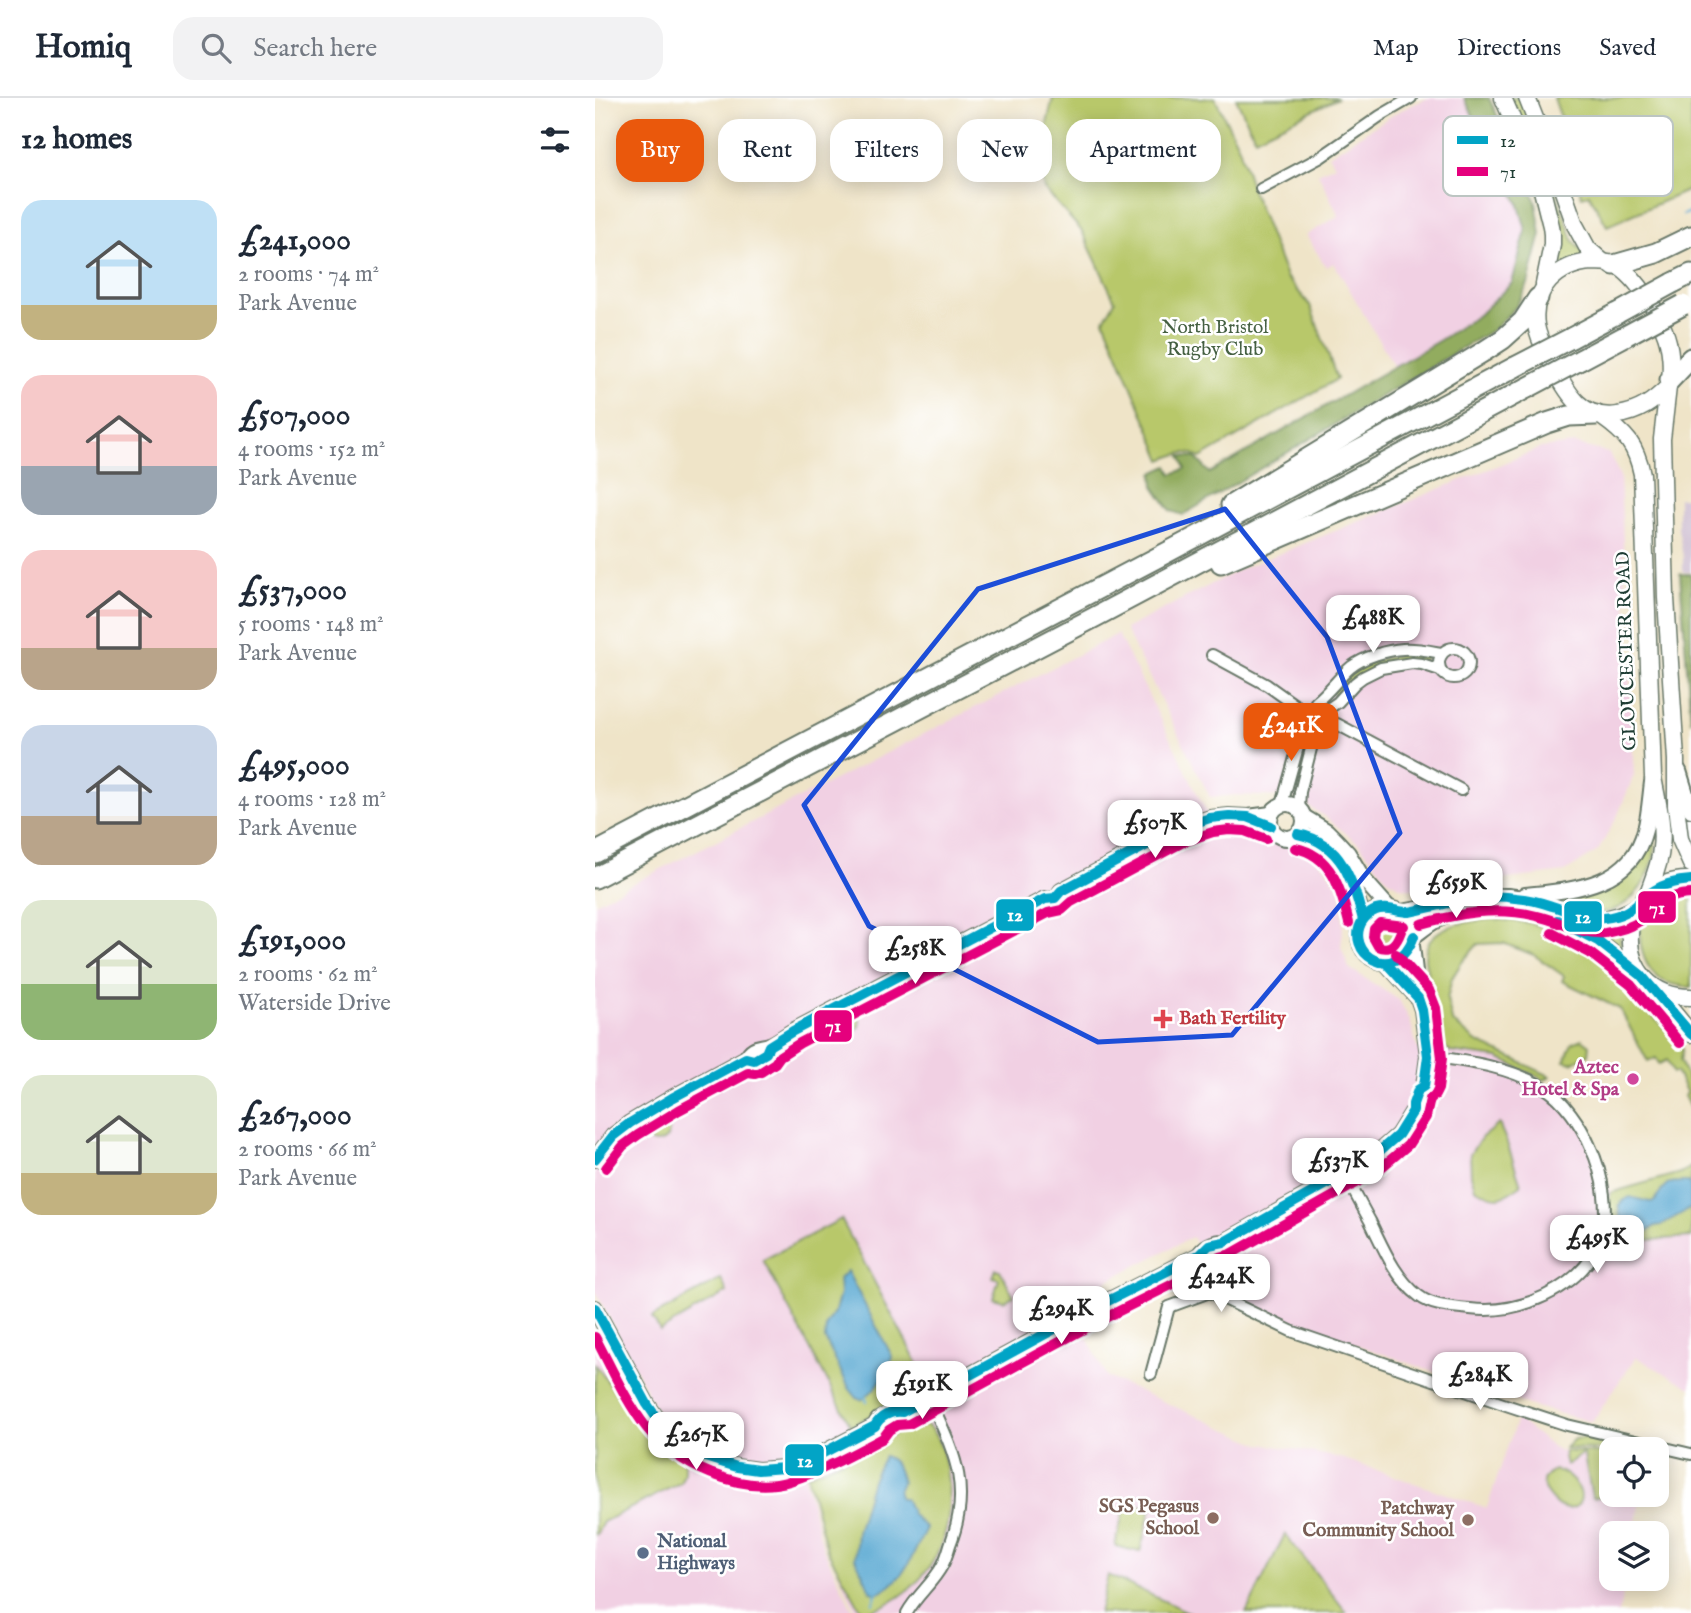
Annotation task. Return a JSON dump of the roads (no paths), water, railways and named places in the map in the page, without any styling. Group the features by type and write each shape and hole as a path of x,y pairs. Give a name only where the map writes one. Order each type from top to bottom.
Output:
{"highway":[{"path":"1608,263 1656,253 1691,236"},
{"path":"595,853 1691,274"},
{"path":"1166,553 1230,505 1503,339 1523,321 1541,293"},
{"path":"595,878 1687,303"},
{"path":"1669,384 1691,358"},
{"path":"1095,617 1547,424 1569,416 1599,416"}],"main road":[{"path":"1503,98 1511,116"},
{"path":"1527,98 1534,116"},
{"path":"1543,196 1552,234 1536,326 1545,350 1570,395 1585,409 1599,416 1627,414 1655,399 1669,384"},
{"path":"1565,196 1575,225 1588,249 1632,277 1642,289 1664,330 1670,358 1662,439 1666,598 1676,760 1676,806 1680,839 1691,864"},
{"path":"1541,293 1555,274 1568,267 1591,262 1608,263"},
{"name":"GLOUCESTER ROAD","path":"1599,416 1611,423 1631,443 1638,454 1643,474 1653,777 1660,814 1662,846 1657,867 1632,920 1629,942 1634,964 1645,979"},
{"path":"1644,899 1669,883 1691,880"},
{"path":"1645,979 1662,991 1691,997"},
{"path":"1645,979 1691,1034"}],"street":[{"path":"1261,190 1321,157 1411,98"},
{"path":"1321,157 1325,168"},
{"path":"1212,655 1267,685 1311,725 1322,719 1355,682 1381,668 1422,664 1440,670 1447,677 1456,678 1465,674 1470,664 1467,654 1459,648 1448,649 1442,653 1439,660 1440,670"},
{"path":"1316,702 1322,706 1322,719 1300,792 1304,823 1298,834 1292,838 1280,837 1276,834 1275,815 1306,704 1325,696 1353,666 1377,655 1402,649 1442,653"},
{"path":"1322,719 1337,724 1461,790"},
{"path":"1676,760 1691,810"},
{"path":"1645,979 1598,942 1569,925 1549,917 1520,911 1494,909 1459,912 1436,921 1413,940 1406,954 1386,963 1370,957 1364,951 1359,941 1359,930 1363,920 1378,908 1395,909 1480,897 1567,891 1592,885 1621,869 1635,853 1645,830 1653,777"},
{"path":"595,1159 613,1136 664,1102 746,1058 754,1060 766,1054 769,1046 1045,899 1047,893 1056,889 1062,891 1177,829 1210,818 1275,815 1293,804 1337,841 1348,853 1364,880 1408,918 1413,926 1418,998 1428,1056 1425,1092 1419,1109 1413,1111 1390,1143 1369,1161 1224,1242 1216,1242 1204,1248 1199,1255 1082,1314 900,1413 894,1411 878,1420 875,1426 823,1453 784,1468 758,1469 737,1467 705,1457 687,1447 658,1420 647,1404 595,1308"},
{"path":"1298,834 1316,839 1336,856 1354,887 1363,920"},
{"path":"1510,896 1597,919 1619,915 1644,899"},
{"path":"1386,963 1418,998"},
{"path":"1345,1175 1390,1262 1419,1296 1432,1304 1483,1310 1517,1307 1550,1294 1583,1268 1593,1254 1602,1235 1603,1190 1597,1161 1573,1115 1547,1090 1518,1074 1473,1062 1428,1056"},
{"path":"1151,1374 1167,1306 1210,1292 1291,1331 1509,1406 1567,1425 1691,1454"},
{"path":"907,1613 943,1565 955,1533 961,1504 960,1482 953,1449 929,1397"}],"water":[{"path":"1688,1182 1691,1185 1691,1208 1647,1232 1636,1234 1625,1231 1621,1226 1619,1205 1623,1201 1630,1197 1655,1201 1667,1184"},
{"path":"847,1271 892,1356 881,1381 861,1400 849,1388 825,1339 826,1326 835,1311 840,1294 839,1279"},
{"path":"884,1456 892,1460 898,1470 902,1482 898,1492 900,1498 905,1498 912,1514 926,1528 901,1575 894,1583 876,1594 871,1591 855,1558 857,1532 872,1480"}],"waterway":[{"path":"1683,215 1691,211"},
{"path":"865,1397 867,1402"},
{"path":"873,1603 876,1594"}],"place":[{"name":"Bath Fertility","path":"1163,1019"},
{"name":"Aztec Hotel & Spa","path":"1633,1079"},
{"name":"SGS Pegasus School","path":"1213,1518"},
{"name":"Patchway Community School","path":"1468,1520"},
{"name":"National Highways","path":"643,1553"}],"park label":[{"name":"North Bristol Rugby Club","path":"1215,339"}]}
